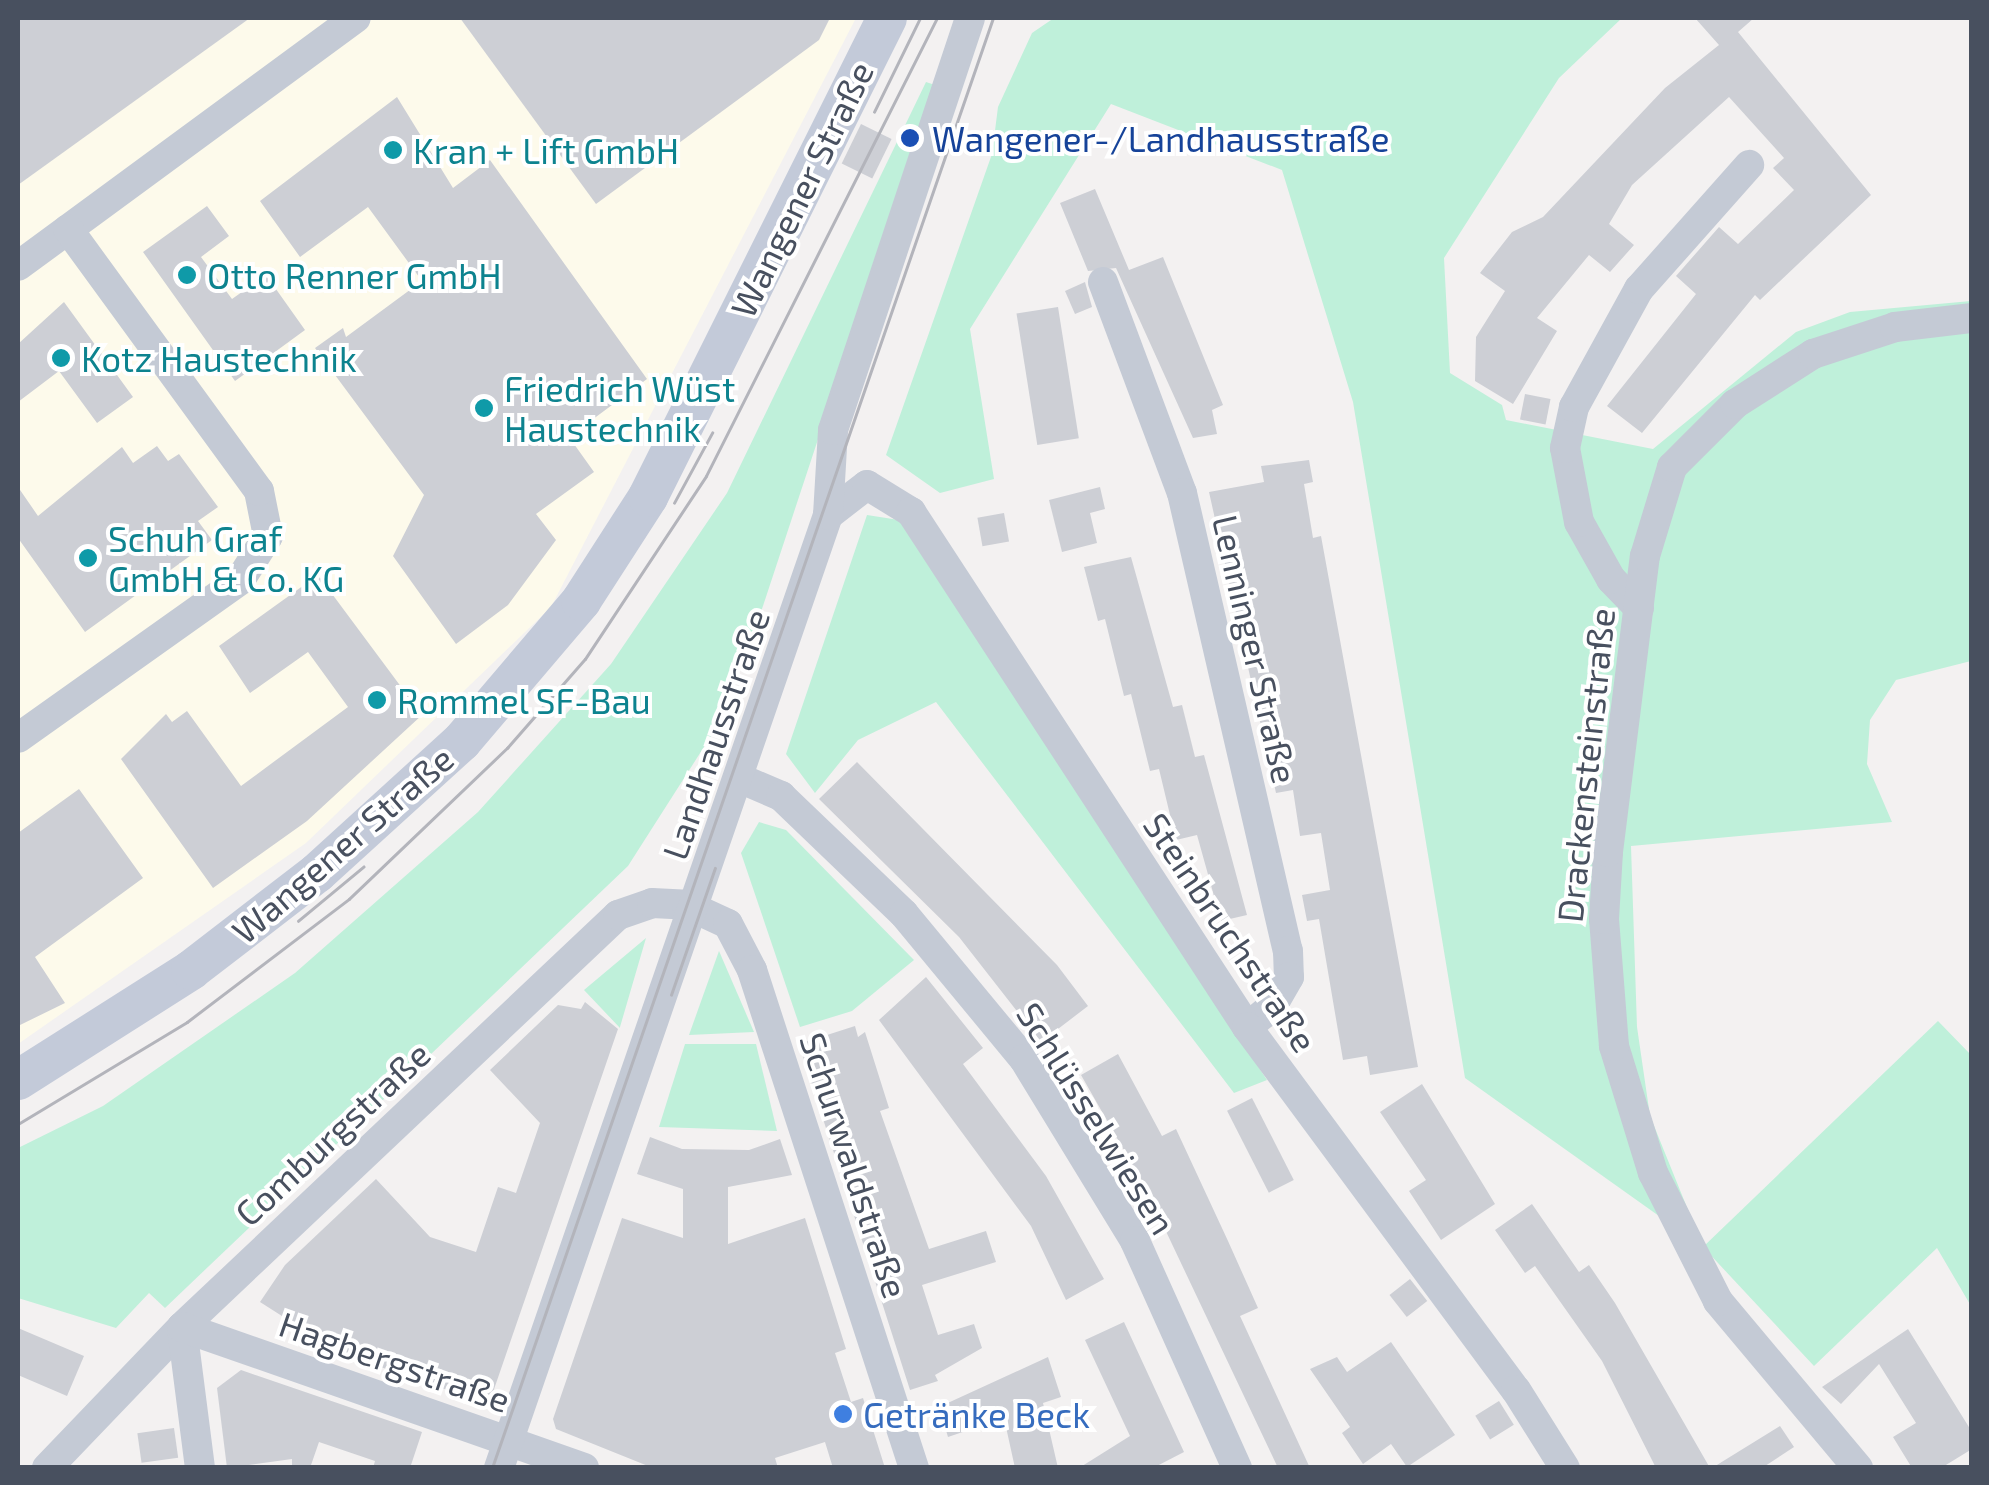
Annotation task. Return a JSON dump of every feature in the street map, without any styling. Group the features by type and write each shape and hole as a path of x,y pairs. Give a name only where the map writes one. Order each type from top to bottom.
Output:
{"street":[{"path":"18,266 356,18"},
{"name":"Wangener Straße","path":"18,1080 191,970 317,873 462,741 581,601 648,497 887,18"},
{"name":"Landhausstraße","path":"503,1454 828,516 833,430 970,18"},
{"path":"1639,608 1612,579 1579,522 1565,448 1574,407 1639,289 1748,165"},
{"path":"18,738 240,580 268,536 258,491 68,229"},
{"name":"Lenninger Straße","path":"1104,282 1182,493 1288,951 1289,977 1272,1007 1247,1027"},
{"name":"Drackensteinstraße","path":"1858,1468 1718,1302 1678,1230 1629,1108 1612,1030 1604,919 1639,608 1660,498 1672,467 1701,432 1813,354 1895,327 1972,318"},
{"name":"Steinbruchstraße","path":"828,516 866,485 911,512 1247,1027 1516,1390 1565,1468"},
{"name":"Schlüsselwiesen","path":"739,778 781,796 904,914 1024,1059 1135,1241 1238,1468"},
{"name":"Comburgstraße","path":"47,1468 182,1326 618,915 652,902 695,907"},
{"name":"Schurwaldstraße","path":"695,907 728,924 752,970 914,1468"},
{"path":"182,1326 200,1468"},
{"name":"Hagbergstraße","path":"182,1326 503,1454 584,1468"}],"shaded area":[{"path":"18,18 856,18 551,607 306,843 18,1044"}],"green space":[{"path":"1054,18 1622,18 1559,78 1444,258 1450,373 1502,405 1506,420 1653,449 1796,332 1850,312 1971,301 1971,661 1896,680 1870,720 1867,764 1892,822 1631,846 1637,1027 1650,1116 1703,1247 1938,1021 1971,1055 1971,1306 1937,1248 1814,1366 1704,1248 1465,1078 1353,402 1282,170 1111,104 970,329 994,479 940,493 886,455 992,154 998,107 1032,33"},
{"path":"926,82 935,85 758,621 711,736 628,866 165,1308 149,1293 116,1328 18,1298 18,1148 103,1106 295,973 478,812 611,664 727,493"},
{"path":"867,515 899,520 1267,1080 1234,1093 936,702 858,740 815,793 786,754"},
{"path":"759,822 786,830 914,960 852,1011 800,1027 741,853"},
{"path":"646,938 620,1027 620,1028 584,990"},
{"path":"719,951 754,1032 689,1035"},
{"path":"685,1044 756,1044 777,1131 659,1127"}],"building":[{"path":"18,18 250,18 18,185"},
{"path":"460,18 830,18 819,40 596,204"},
{"path":"1695,18 1754,18 1738,32 1871,195 1760,300 1755,295 1642,433 1607,406 1696,294 1676,276 1719,227 1738,244 1794,190 1773,168 1784,158 1729,97 1632,185 1609,224 1634,245 1610,272 1589,255 1537,318 1557,331 1513,404 1475,381 1476,337 1505,291 1480,273 1512,232 1543,217 1665,88 1719,45"},
{"name":"Friedrich Wüst Haustechnik","path":"397,97 453,188 490,160 647,379 569,437 594,472 536,514 556,540 508,605 456,644 393,556 424,495 315,348 343,328 346,337 422,281 368,207 300,257 260,201"},
{"path":"861,124 892,139 872,178 842,164"},
{"path":"1095,189 1129,270 1163,257 1223,405 1212,410 1217,434 1193,438 1116,268 1088,271 1060,203"},
{"path":"207,206 229,236 201,257 232,299 266,275 305,330 235,381 143,252"},
{"path":"1085,282 1092,307 1075,314 1065,291"},
{"name":"Kotz Haustechnik","path":"64,302 133,397 97,423 59,371 18,402 18,344"},
{"path":"1058,307 1079,438 1037,445 1017,314"},
{"path":"1525,394 1551,399 1546,424 1520,420"},
{"path":"157,446 168,461 179,454 218,507 198,521 212,540 85,632 18,538 18,487 38,516 122,447 133,463"},
{"path":"1309,460 1313,482 1304,484 1313,538 1321,536 1418,1067 1370,1075 1367,1056 1343,1060 1319,919 1307,921 1302,895 1330,890 1321,833 1300,836 1293,790 1276,793 1209,492 1264,482 1261,466"},
{"path":"1100,487 1105,509 1090,513 1097,543 1062,552 1049,500"},
{"path":"1004,513 1009,542 982,546 977,518"},
{"path":"1131,557 1173,707 1182,705 1195,757 1204,755 1247,915 1221,921 1197,835 1176,840 1159,769 1150,771 1131,694 1124,696 1105,619 1098,621 1084,567"},
{"path":"318,575 422,715 307,821 213,888 121,759 166,714 172,722 187,711 241,786 348,707 308,652 250,693 219,646"},
{"path":"857,762 1057,965 1088,1006 1041,1042 959,937 819,799"},
{"path":"79,789 143,878 35,957 65,1003 18,1026 18,833"},
{"path":"926,977 983,1048 963,1064 1046,1176 1104,1279 1066,1300 1031,1226 879,1020"},
{"path":"585,1002 618,1029 491,1398 482,1402 340,1353 260,1302 285,1265 376,1179 430,1237 476,1252 498,1187 516,1193 540,1123 490,1070 558,1005 581,1009"},
{"path":"855,1026 858,1037 865,1032 889,1108 880,1111 929,1249 986,1231 996,1262 922,1285 938,1335 974,1324 982,1348 935,1375 938,1381 910,1390 799,1044"},
{"path":"1118,1054 1162,1136 1176,1129 1228,1241 1258,1308 1240,1316 1310,1468 1278,1468 1145,1187 1081,1075"},
{"path":"1422,1084 1495,1204 1441,1240 1409,1191 1426,1180 1380,1112"},
{"path":"1252,1098 1294,1180 1269,1193 1227,1111"},
{"path":"650,1137 682,1149 749,1150 780,1139 792,1175 728,1187 728,1244 805,1218 846,1349 835,1353 851,1402 863,1398 885,1468 833,1468 825,1442 775,1458 778,1468 653,1468 556,1429 553,1419 622,1218 683,1238 683,1189 637,1174"},
{"path":"1532,1204 1579,1272 1589,1265 1615,1303 1710,1468 1656,1468 1602,1361 1535,1266 1525,1273 1495,1230"},
{"path":"1410,1279 1427,1301 1407,1317 1390,1295"},
{"path":"1124,1322 1184,1452 1153,1468 1079,1468 1130,1436 1085,1340"},
{"path":"18,1328 84,1356 67,1396 18,1375"},
{"path":"1908,1329 1972,1432 1972,1449 1941,1468 1912,1468 1893,1437 1916,1423 1879,1364 1841,1404 1822,1387"},
{"path":"1391,1342 1455,1435 1407,1467 1391,1444 1363,1464 1342,1433 1350,1427 1310,1369 1337,1357 1347,1372"},
{"path":"1048,1357 1061,1397 1043,1403 1058,1468 1015,1468 1004,1418 948,1437 939,1407"},
{"path":"241,1370 422,1432 410,1468 373,1468 375,1461 319,1442 310,1468 292,1468 292,1459 227,1468 217,1388"},
{"path":"1499,1401 1514,1425 1490,1440 1475,1416"},
{"path":"1780,1426 1794,1447 1762,1468 1712,1468"},
{"path":"174,1428 178,1458 142,1463 137,1433"}],"tram line":[{"path":"874,112 920,18"},
{"path":"18,1124 187,1022 349,899 507,748 585,659 706,476 937,18"},
{"path":"492,1468 993,18"},
{"path":"674,503 712,433"},
{"path":"298,921 363,867"},
{"path":"671,995 715,868"}],"place":[{"name":"Wangener-/Landhausstraße","path":"910,138"},
{"name":"Kran + Lift GmbH","path":"393,150"},
{"name":"Otto Renner GmbH","path":"187,275"},
{"name":"Kotz Haustechnik","path":"61,358"},
{"name":"Friedrich Wüst Haustechnik","path":"484,408"},
{"name":"Schuh Graf GmbH & Co. KG","path":"88,558"},
{"name":"Rommel SF-Bau","path":"377,700"},
{"name":"Getränke Beck","path":"843,1414"}]}
